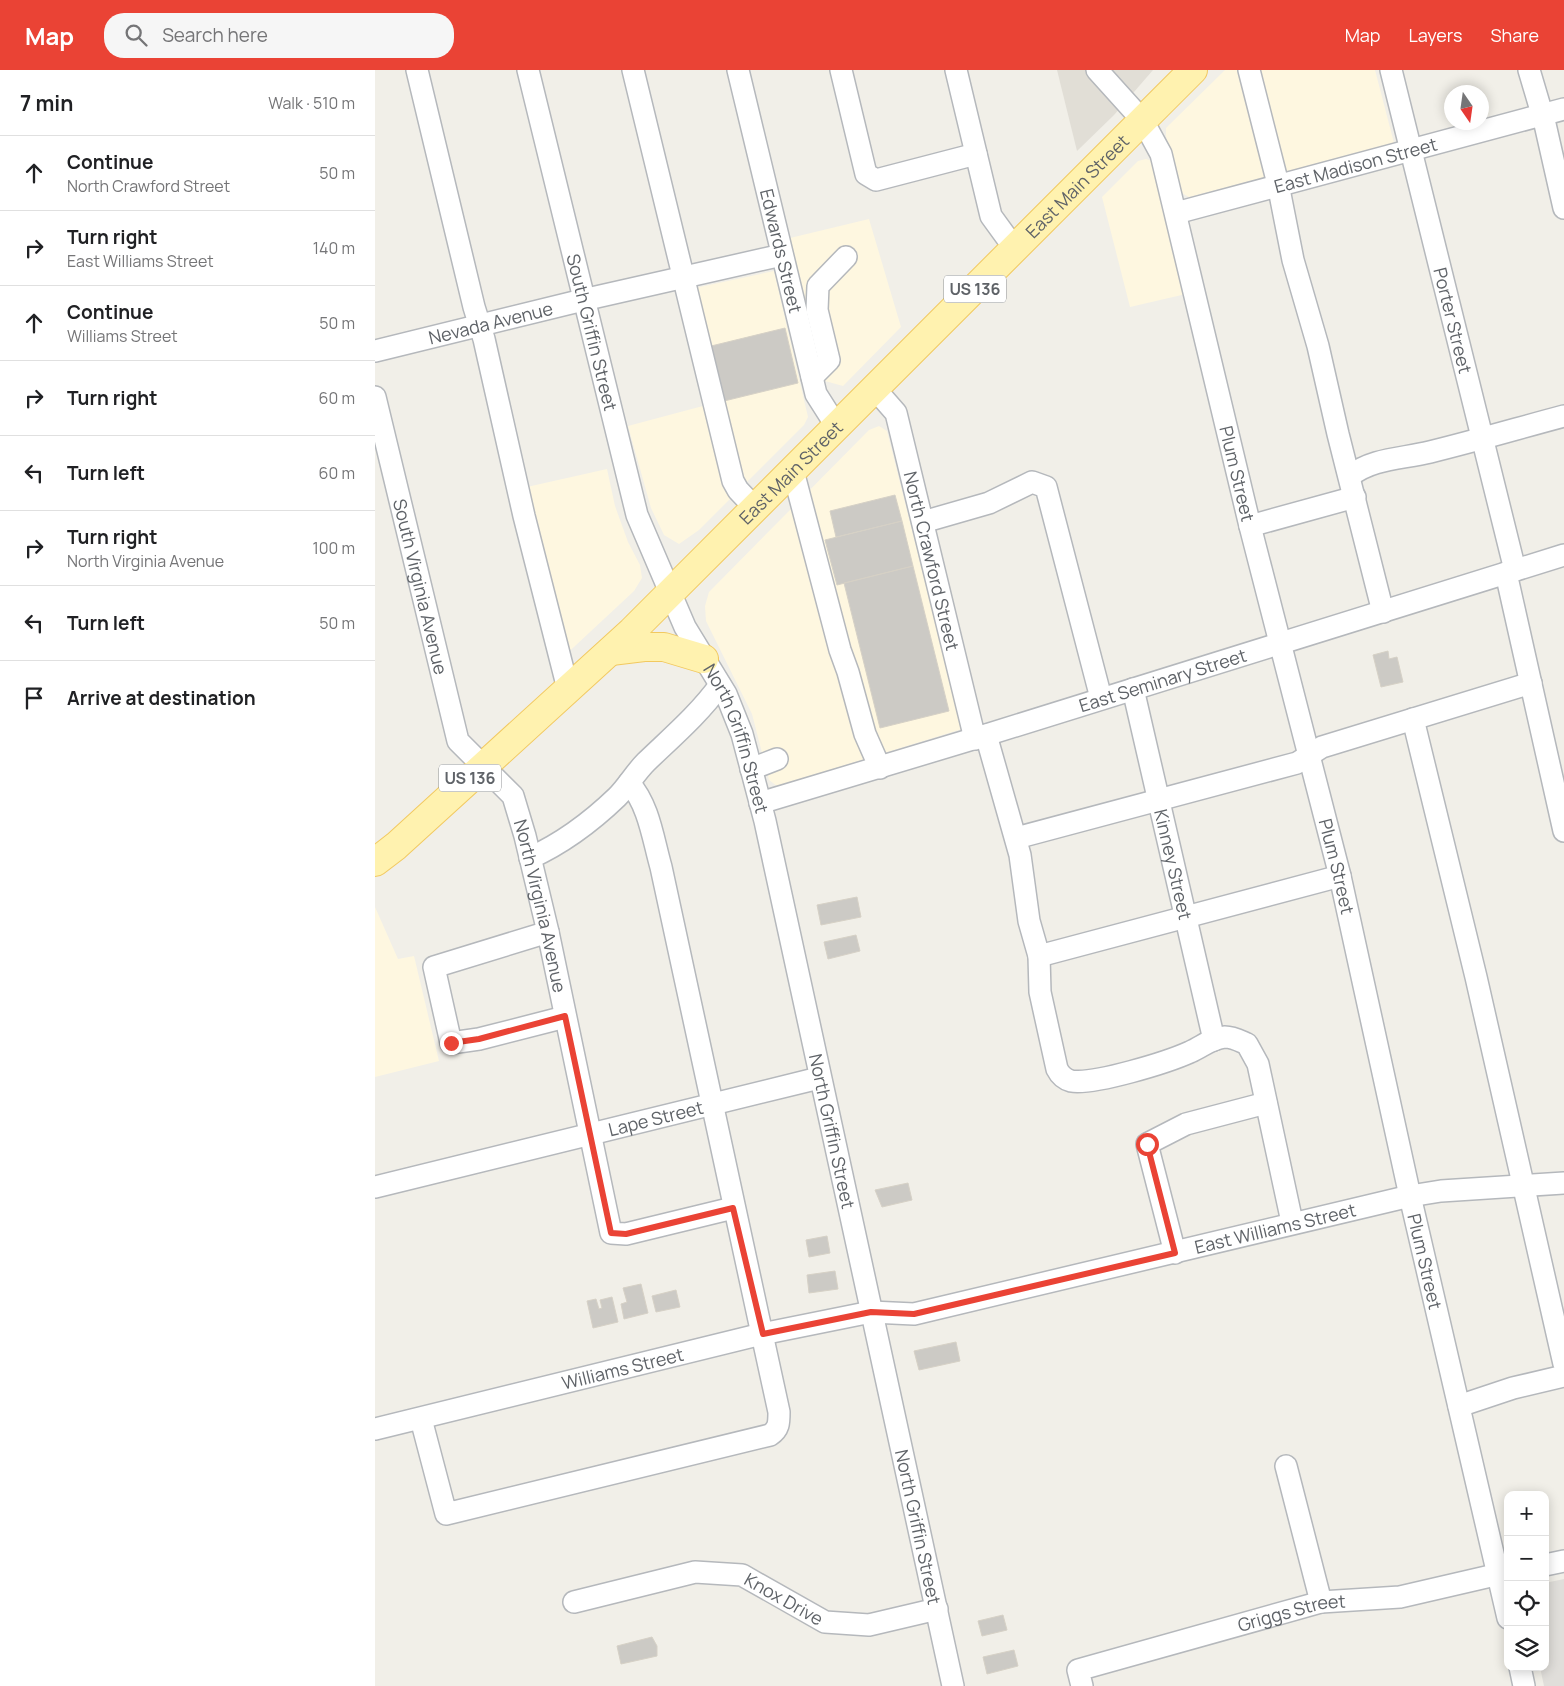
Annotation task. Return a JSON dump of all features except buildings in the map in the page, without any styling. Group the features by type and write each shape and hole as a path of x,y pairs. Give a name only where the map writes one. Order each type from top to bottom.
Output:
{"main road":[{"name":"East Main Street","path":"375,862 611,652 1193,70"},
{"path":"611,652 644,647 664,647 705,660"}],"street":[{"path":"417,70 480,326 524,516 568,689"},
{"name":"South Griffin Street","path":"528,70 637,515 671,591"},
{"path":"633,70 733,481 738,490 755,508"},
{"name":"Edwards Street","path":"738,70 816,394 837,426"},
{"path":"841,70 866,174 877,180 976,154"},
{"path":"956,70 991,216 1015,249"},
{"name":"Plum Street","path":"1097,70 1143,121 1161,154 1250,526 1340,876 1410,1196 1459,1406 1503,1574"},
{"path":"1249,70 1278,184 1293,260 1318,346 1383,612"},
{"name":"Porter Street","path":"1391,70 1482,438 1511,571 1531,683 1564,831"},
{"path":"1529,70 1542,115 1564,208"},
{"name":"East Madison Street","path":"1175,213 1564,109"},
{"name":"Nevada Avenue","path":"375,351 583,300 782,255"},
{"path":"812,377 829,360 817,310 818,286 846,257"},
{"name":"North Crawford Street","path":"875,389 896,413 923,522 981,737 1021,855 1029,921 1039,956 1040,992 1054,1058 1060,1075 1068,1080 1094,1079 1192,1052 1203,1043 1214,1040"},
{"name":"South Virginia Avenue","path":"375,397 458,741 484,766"},
{"path":"1350,476 1363,466 1379,461 1396,460 1564,416"},
{"path":"793,471 840,650 865,734 880,768"},
{"path":"923,522 989,503 1032,482 1047,487 1101,698"},
{"path":"1250,526 1355,497"},
{"name":"East Seminary Street","path":"760,803 981,737 1279,642 1383,612 1564,555"},
{"name":"North Griffin Street","path":"671,591 685,627 720,685 742,734 760,803 953,1686"},
{"path":"1016,838 1297,763 1322,747 1531,683"},
{"path":"530,858 554,847 577,831 629,783 644,764 709,701 720,685"},
{"name":"Kinney Street","path":"1133,689 1214,1040"},
{"path":"1413,719 1525,1186 1564,1364"},
{"path":"751,769 777,759"},
{"name":"North Virginia Avenue","path":"484,766 513,796 530,858 548,932 611,1233 626,1234 733,1208"},
{"path":"421,1419 446,1514 760,1438 776,1431 779,1423 779,1412 763,1334 733,1208 661,867 648,817 638,792 629,783"},
{"path":"1039,956 1340,876"},
{"path":"548,932 434,967 451,1043 479,1039 565,1016"},
{"path":"1214,1040 1226,1037 1247,1044 1258,1064 1292,1222"},
{"name":"Lape Street","path":"375,1186 819,1078"},
{"path":"1175,1253 1147,1144 1186,1124 1266,1103"},
{"name":"East Williams Street","path":"871,1312 914,1314 1175,1253 1292,1222 1410,1196 1441,1191 1564,1183"},
{"name":"Williams Street","path":"375,1429 763,1334 871,1312"},
{"path":"1459,1406 1513,1388 1564,1376"},
{"path":"1285,1466 1321,1602"},
{"path":"1549,1564 1564,1561"},
{"name":"Knox Drive","path":"574,1602 695,1572 742,1575 825,1622 869,1625 937,1609"},
{"name":"Griggs Street","path":"1080,1678 1321,1602 1400,1597 1503,1574"},
{"path":"1521,1671 1524,1686"}],"shaded area":[{"path":"1057,70 1153,70 1114,115 1077,151"},
{"path":"1225,70 1375,70 1394,143 1189,197 1180,192 1166,136 1166,128"},
{"path":"1146,159 1152,161 1186,294 1130,307 1102,197 1138,161"},
{"path":"869,219 901,327 843,386 825,381 790,238"},
{"path":"774,271 808,417 804,425 699,530 679,544 664,535 651,508 628,426 714,403 686,290"},
{"path":"879,426 887,431 962,729 777,786 769,780 752,714 706,621 705,606 709,592 869,430"},
{"path":"607,469 615,506 628,542 640,565 642,578 634,591 560,660 518,489"},
{"path":"375,907 398,959 414,956 439,1061 375,1077"},
{"path":"1564,1579 1564,1686 1544,1686 1541,1671 1549,1671 1549,1582"}],"route":[{"path":"451,1043 479,1039 565,1016 611,1233 626,1234 733,1208 763,1334 871,1312 914,1314 1175,1253 1147,1144"}]}
